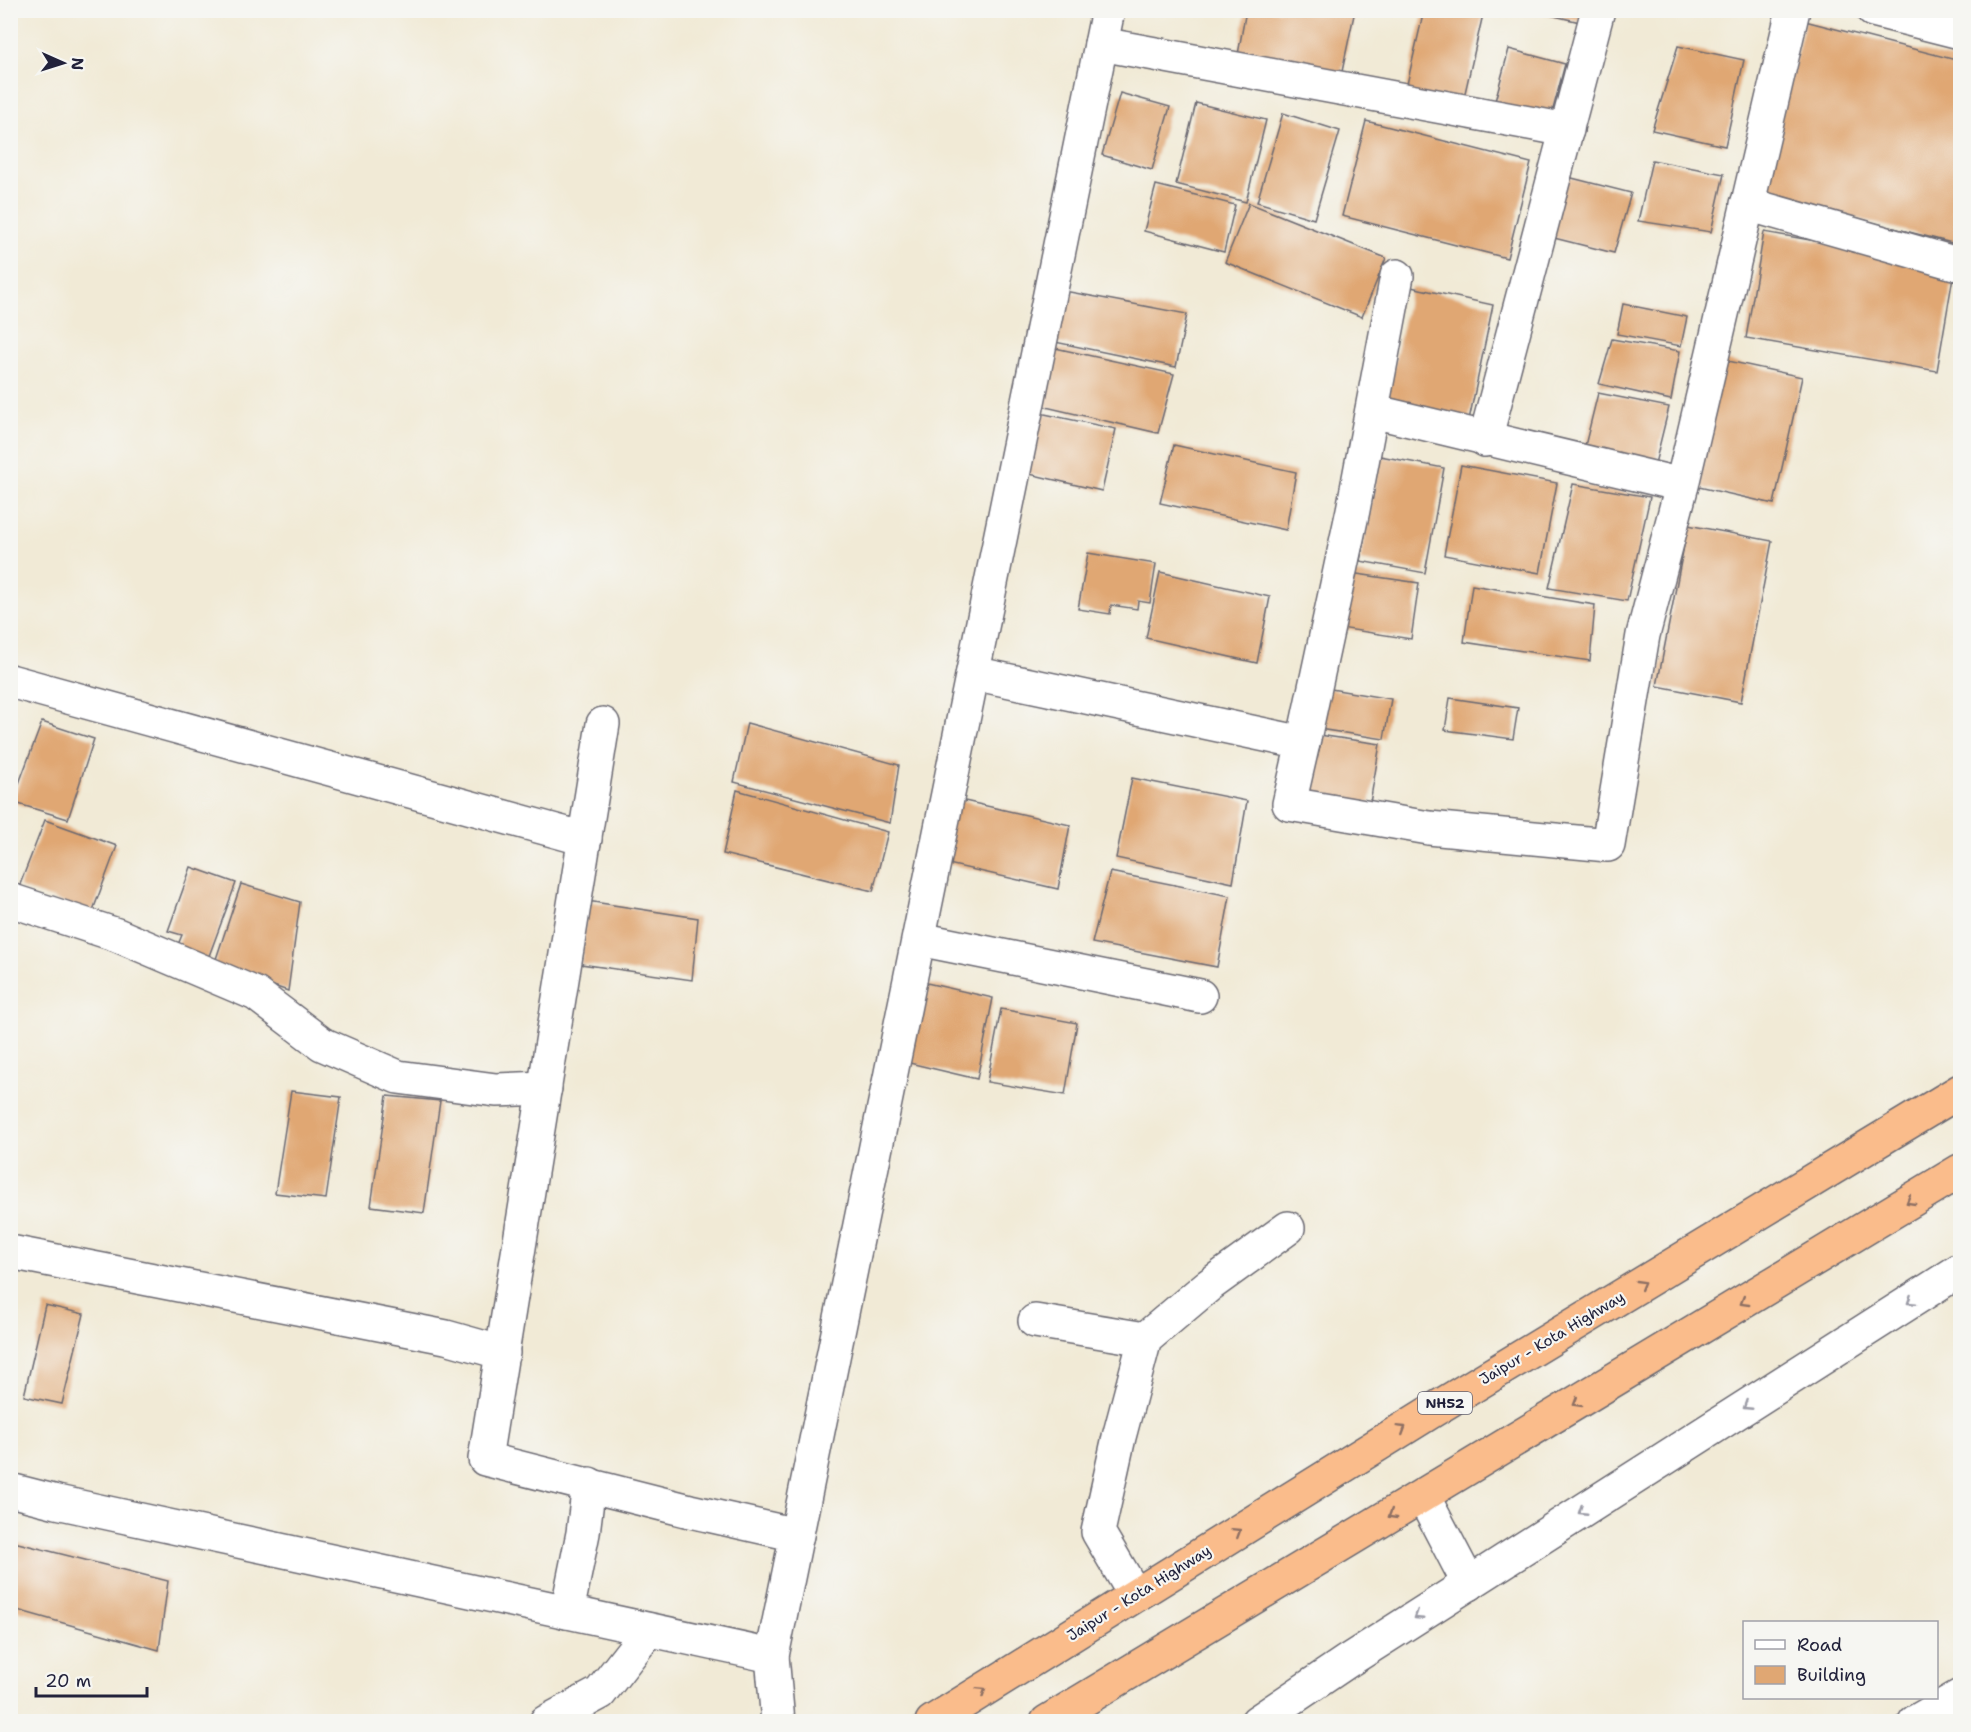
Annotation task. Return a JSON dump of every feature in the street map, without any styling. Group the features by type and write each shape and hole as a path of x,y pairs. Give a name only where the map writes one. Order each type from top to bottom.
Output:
{"highway":[{"name":"Jaipur - Kota Highway","path":"932,1722 1432,1411 1960,1091"},
{"path":"1047,1722 1960,1171"}],"street":[{"path":"777,1722 772,1656 1108,10"},
{"path":"1485,440 1598,10"},
{"path":"1397,276 1372,411 1289,804 1429,828 1608,845 1643,634 1682,485 1793,10"},
{"path":"1873,10 1960,32"},
{"path":"1101,44 1567,130"},
{"path":"1747,204 1954,263"},
{"path":"1372,411 1485,440 1682,485"},
{"path":"973,673 1303,743"},
{"path":"10,681 585,838"},
{"path":"603,724 485,1459 690,1511 797,1534"},
{"path":"10,900 117,936 256,994 321,1044 398,1077 496,1090 545,1088"},
{"path":"919,939 1200,996"},
{"path":"1135,1595 1098,1532 1144,1339 1208,1286 1287,1228"},
{"path":"10,1252 446,1337 502,1353"},
{"path":"1257,1722 1960,1270"},
{"path":"1035,1321 1144,1339"},
{"path":"567,1612 583,1533 589,1484"},
{"path":"10,1490 772,1656"},
{"path":"1423,1496 1469,1584"},
{"path":"546,1722 600,1693 649,1630"},
{"path":"1915,1722 1960,1696"}],"building":[{"path":"1246,10 1355,10 1340,81 1237,60"},
{"path":"1424,10 1484,10 1462,106 1405,93"},
{"path":"1529,10 1583,10 1580,22"},
{"path":"1805,21 1960,61 1960,245 1761,194"},
{"path":"1678,46 1744,60 1725,146 1652,130"},
{"path":"1509,49 1565,64 1552,113 1491,116"},
{"path":"1120,93 1170,107 1152,170 1102,155"},
{"path":"1196,103 1266,120 1246,202 1176,184"},
{"path":"1283,113 1340,131 1314,219 1257,202"},
{"path":"1366,121 1531,163 1507,258 1342,216"},
{"path":"1652,160 1724,174 1711,232 1638,221"},
{"path":"1564,176 1631,193 1614,253 1546,236"},
{"path":"1156,185 1235,205 1224,252 1144,231"},
{"path":"1249,203 1386,258 1362,317 1225,262"},
{"path":"1764,232 1955,265 1937,371 1746,338"},
{"path":"1411,287 1493,305 1469,420 1386,403"},
{"path":"1059,290 1187,314 1176,367 1050,341"},
{"path":"1623,304 1687,317 1681,346 1617,334"},
{"path":"1612,339 1680,351 1671,400 1599,384"},
{"path":"1046,346 1174,374 1158,433 1037,405"},
{"path":"1719,359 1802,377 1774,504 1690,485"},
{"path":"1598,393 1669,407 1654,468 1583,454"},
{"path":"1035,412 1116,429 1102,491 1021,472"},
{"path":"1174,445 1296,472 1286,530 1160,503"},
{"path":"1380,456 1444,468 1425,573 1360,561"},
{"path":"1461,465 1557,483 1540,573 1444,555"},
{"path":"1573,484 1650,497 1627,601 1549,588"},
{"path":"1688,525 1772,541 1741,702 1657,686"},
{"path":"1088,553 1156,564 1150,603 1138,601 1137,609 1111,605 1110,614 1078,609"},
{"path":"1160,572 1270,597 1257,663 1146,638"},
{"path":"1350,573 1419,583 1411,639 1340,628"},
{"path":"1472,585 1595,605 1590,661 1464,642"},
{"path":"1325,688 1391,699 1384,739 1319,729"},
{"path":"1450,698 1518,708 1513,739 1445,730"},
{"path":"42,722 94,739 68,819 12,802"},
{"path":"747,723 899,765 890,823 734,782"},
{"path":"1319,735 1380,744 1370,803 1308,791"},
{"path":"1132,778 1247,801 1233,883 1116,858"},
{"path":"737,790 888,832 873,891 723,854"},
{"path":"956,799 1070,825 1058,889 944,863"},
{"path":"45,820 117,846 92,913 19,887"},
{"path":"191,867 236,883 206,964 175,952 182,935 168,931"},
{"path":"1110,872 1230,896 1217,967 1092,943"},
{"path":"241,884 300,902 288,991 214,965"},
{"path":"587,901 698,918 692,980 581,964"},
{"path":"918,981 993,998 977,1079 901,1061"},
{"path":"1001,1009 1077,1023 1065,1095 987,1082"},
{"path":"291,1091 341,1097 326,1199 275,1193"},
{"path":"387,1096 440,1101 424,1213 371,1206"},
{"path":"45,1305 84,1314 62,1404 24,1396"},
{"path":"10,1541 168,1581 159,1650 10,1608"}]}
